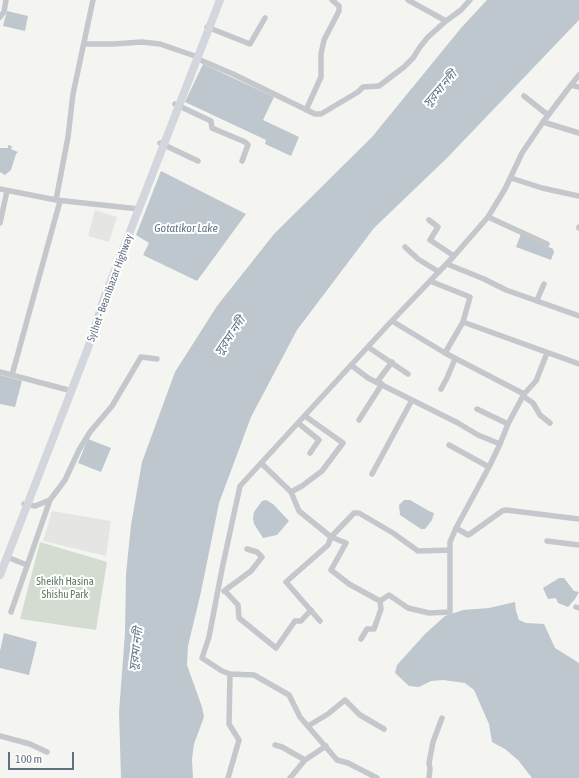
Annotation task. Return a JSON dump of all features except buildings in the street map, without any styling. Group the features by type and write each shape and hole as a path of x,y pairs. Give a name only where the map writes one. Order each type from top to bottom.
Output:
{"main road":[{"name":"Sylhet - Beanibazar Highway","path":"208,27 216,0"},
{"name":"Sylhet - Beanibazar Highway","path":"0,575 4,560 83,356 101,300 177,105 220,0"}],"street":[{"path":"0,17 4,12 6,0"},
{"path":"12,375 58,200 73,94 93,0"},
{"path":"306,110 321,77 321,54 324,40 339,11 339,6 332,0"},
{"path":"408,0 446,22"},
{"path":"84,44 142,42 160,44 233,74 315,114 321,114 358,92 363,87 379,86 404,67 413,58 428,37 461,10 470,0"},
{"path":"208,27 250,44 265,18"},
{"path":"377,778 348,763 337,760 300,717 289,695 254,675 230,674 222,671 202,658 209,637 240,486 392,321 447,264 488,217 505,189 522,153 570,85 579,76"},
{"path":"570,85 579,87"},
{"path":"524,96 548,115"},
{"path":"177,105 211,121 212,128 246,142 248,145 242,160"},
{"path":"543,122 579,133"},
{"path":"162,144 198,161"},
{"path":"510,178 542,188 579,196"},
{"path":"0,189 58,200 137,209"},
{"path":"0,222 7,191"},
{"path":"488,217 547,244"},
{"path":"429,220 438,227 430,240 454,256"},
{"path":"405,247 418,259 439,272"},
{"path":"447,264 506,290 579,316"},
{"path":"430,281 470,296 462,322 445,353"},
{"path":"537,300 544,284"},
{"path":"392,321 455,359 524,395 533,403 540,415 550,423"},
{"path":"462,322 579,364"},
{"path":"368,347 408,374"},
{"path":"380,601 389,595 408,608 429,613 450,612 450,542 489,467 508,424 524,395 536,381 547,353"},
{"path":"11,612 50,500 65,480 79,450 90,432 112,406 141,357 157,359"},
{"path":"441,389 455,359"},
{"path":"359,420 392,362"},
{"path":"351,365 368,378 458,423 478,435 500,444"},
{"path":"0,372 70,391"},
{"path":"372,474 412,400"},
{"path":"477,409 508,424"},
{"path":"291,492 302,486 322,471 343,443 305,416"},
{"path":"298,423 319,440 310,452"},
{"path":"449,445 489,467"},
{"path":"261,463 291,492 299,511 332,537 346,544 331,570 349,584 380,601"},
{"path":"25,505 35,506 50,500"},
{"path":"456,528 468,535 502,511 506,510 579,519"},
{"path":"320,621 286,582 328,545 332,537 354,513 359,512 418,550 450,550"},
{"path":"547,540 579,545"},
{"path":"217,593 226,591 251,571 262,557 257,552 247,549"},
{"path":"4,560 27,565"},
{"path":"226,591 238,605 239,618 276,648 295,621 301,621 311,610"},
{"path":"361,639 367,629 374,629 381,609 380,601"},
{"path":"228,778 239,740 229,724 230,674"},
{"path":"308,726 328,714 345,700 360,715 384,729"},
{"path":"429,778 429,763 433,742 442,718"},
{"path":"0,736 30,744 47,752"},
{"path":"275,745 282,747 305,760"},
{"path":"290,778 305,760 326,746"}],"shaded area":[{"path":"95,210 117,217 109,242 88,236"},
{"path":"52,511 111,521 106,556 43,541"}],"green space":[{"name":"Sheikh Hasina Shishu Park","path":"40,542 107,562 96,630 20,619"}],"water":[{"name":"সুরমা নদী","path":"487,0 579,0 579,20 447,158 374,228 297,330 251,417 219,503 201,592 188,646 187,665 202,707 204,717 194,744 192,759 193,778 121,778 119,712 125,633 126,574 131,525 142,462 175,372 217,306 274,234 372,137 461,28"},
{"path":"7,11 28,16 25,31 3,26"},
{"path":"203,64 274,97 263,120 299,137 291,156 265,144 266,140 185,102"},
{"path":"8,145 12,146 11,149 18,152 11,170 5,175 0,172 0,148 8,148"},
{"name":"Gotatikor Lake","path":"161,171 246,214 197,281 143,255 149,243 136,235"},
{"path":"521,234 553,249 554,252 551,260 516,247"},
{"path":"0,375 22,381 15,407 0,404"},
{"path":"88,439 111,448 101,472 78,463"},
{"path":"266,500 273,504 289,521 277,535 263,538 254,524 253,518 254,512 262,501"},
{"path":"404,500 410,500 434,513 432,520 425,529 421,529 400,515 399,505"},
{"path":"559,578 564,578 574,591 579,592 568,607 558,603 556,598 548,599 543,588"},
{"path":"515,602 519,620 526,623 544,624 555,648 579,663 579,778 532,778 518,760 505,749 492,742 489,724 474,690 465,683 443,680 431,681 419,687 409,686 395,673 397,665 425,634 445,616 463,610 489,608"},
{"path":"4,633 37,642 29,675 0,668 0,651"}]}
